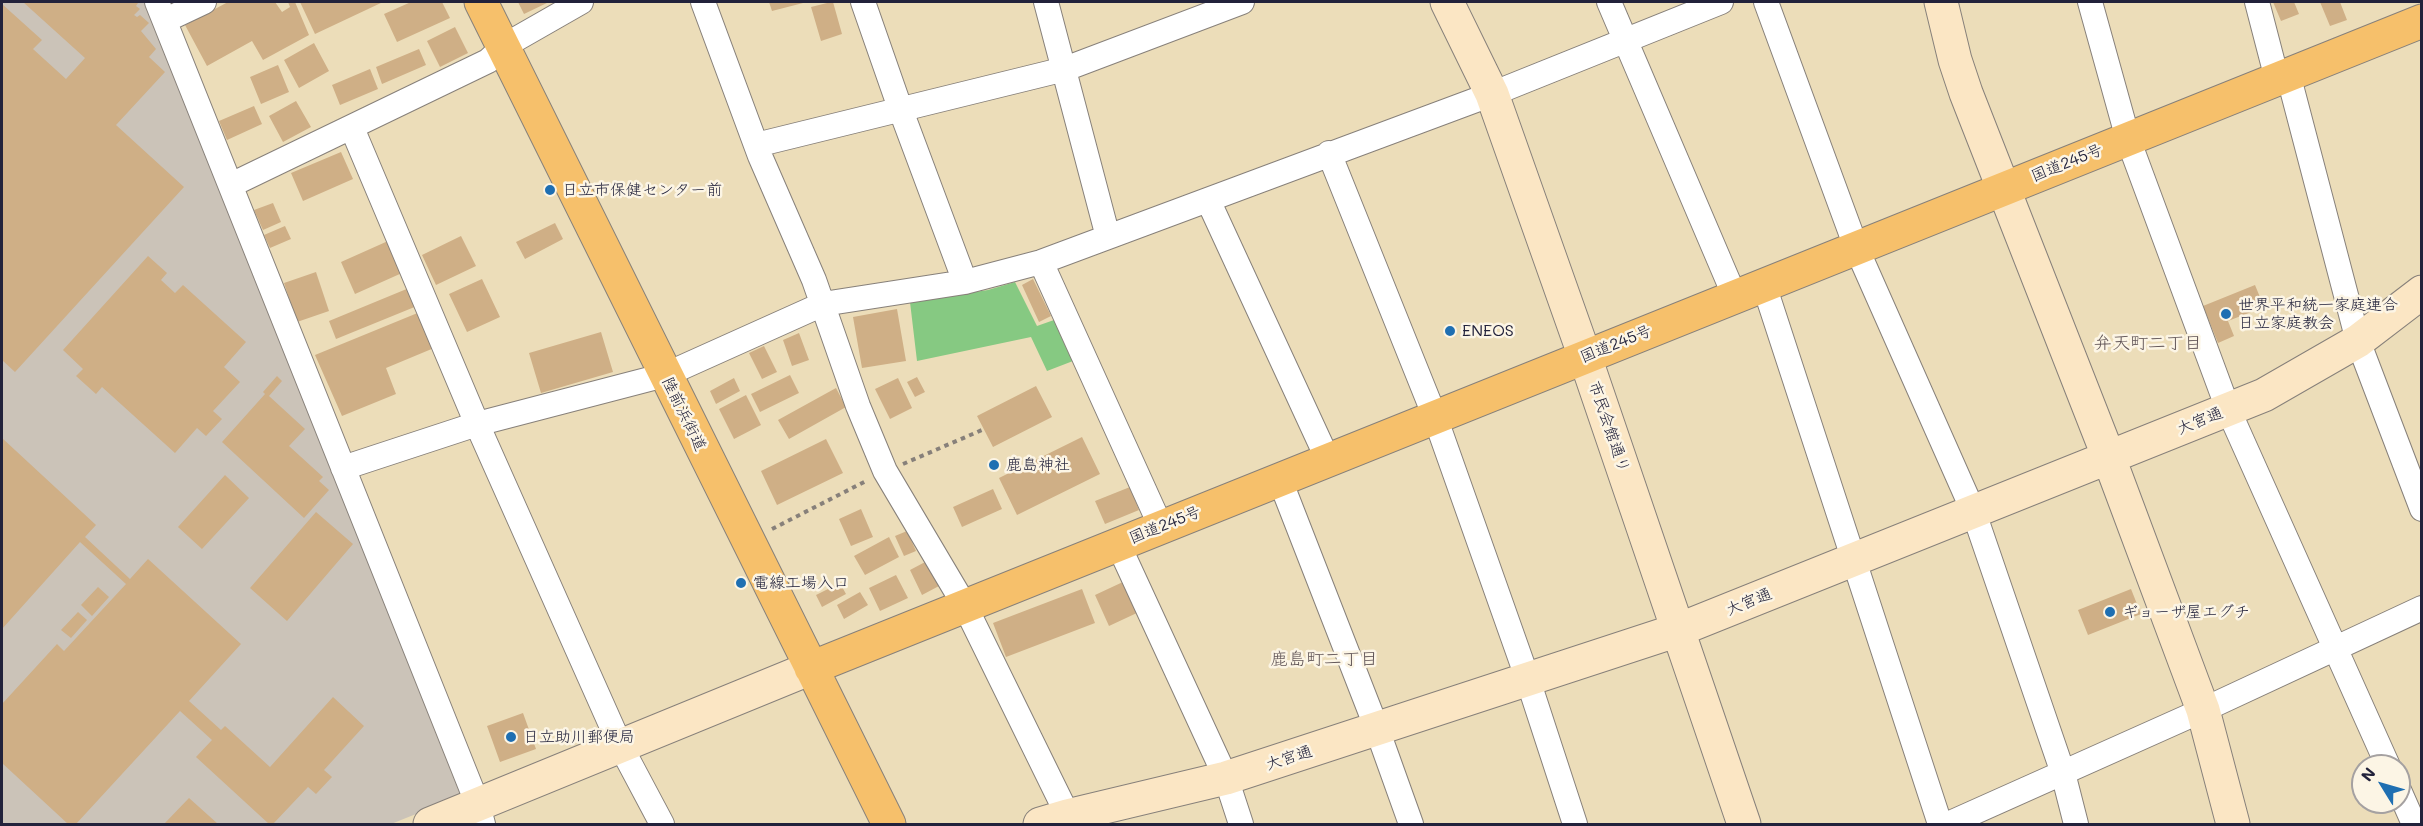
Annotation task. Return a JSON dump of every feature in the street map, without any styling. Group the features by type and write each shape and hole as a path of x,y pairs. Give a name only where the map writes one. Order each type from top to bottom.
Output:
{"highway":[{"name":"陸前浜街道","path":"481,2 889,825"},
{"name":"国道245号","path":"811,668 2421,21"}],"street":[{"path":"204,2 161,11 480,815"},
{"path":"231,185 488,61 504,46 580,2"},
{"path":"703,2 756,146 823,304 858,405 885,471 965,606 1060,822"},
{"path":"863,2 965,282"},
{"path":"1046,2 1108,237"},
{"path":"756,146 900,108 1065,69 1242,2"},
{"name":"市民会館通り","path":"1447,2 1492,94 1585,357 1744,825"},
{"path":"1609,2 1749,291 1853,560 1940,825"},
{"path":"343,468 477,424 665,375 823,304 965,282 1041,262 1492,94 1721,2"},
{"path":"1766,2 1856,247 1974,513 2062,773 2076,825"},
{"path":"1941,2 1955,60 2002,189 2109,458 2203,710 2233,825"},
{"path":"2090,2 2128,139 2228,410 2383,754"},
{"path":"2257,2 2283,77 2358,341 2421,508"},
{"path":"352,128 477,424 620,745 662,825"},
{"path":"1329,153 1435,417 1528,680 1575,825"},
{"path":"1208,200 1328,460"},
{"path":"1041,262 1161,527"},
{"name":"大宮通","path":"1060,822 1226,778 1678,630 2264,395 2358,341 2421,292"},
{"path":"1280,480 1377,729 1411,825"},
{"path":"1118,544 1226,778 1242,825"},
{"path":"1948,825 2203,710 2421,608"},
{"path":"430,825 480,815 620,745 811,668"}],"path":[{"path":"747,542 885,471 982,430"}],"shaded area":[{"path":"2,2 144,2 461,796 391,824 2,824"}],"green space":[{"path":"1015,282 1037,326 1054,320 1073,361 1047,371 1031,337 917,361 910,302 988,290"}],"building":[{"path":"23,2 138,3 136,6 140,9 134,15 137,17 140,15 149,23 141,31 156,49 149,57 165,72 116,125 184,187 15,372 2,360 2,4 42,40 33,49 66,79 85,58"},
{"path":"228,2 275,2 282,12 290,7 288,2 295,2 309,35 263,60 252,41 207,66 185,25"},
{"path":"300,2 383,2 315,34"},
{"path":"411,2 442,2 450,18 397,42 384,14"},
{"path":"518,2 549,2 524,14"},
{"path":"769,2 807,2 772,11"},
{"path":"833,2 842,34 821,41 811,7"},
{"path":"2273,2 2294,2 2299,14 2281,21"},
{"path":"2320,2 2340,2 2347,20 2330,26"},
{"path":"455,27 468,53 440,67 427,41"},
{"path":"314,43 329,71 299,88 284,60"},
{"path":"419,49 426,65 382,84 376,67"},
{"path":"278,65 289,92 261,104 250,77"},
{"path":"370,69 378,89 340,105 332,85"},
{"path":"296,101 311,127 283,142 269,116"},
{"path":"254,106 262,124 227,140 219,121"},
{"path":"341,152 353,179 303,201 291,173"},
{"path":"273,203 281,222 263,230 254,210"},
{"path":"555,223 563,239 525,259 516,242"},
{"path":"285,226 291,239 270,248 264,235"},
{"path":"461,236 476,266 436,285 422,255"},
{"path":"388,241 402,273 355,294 341,262"},
{"path":"148,256 167,273 161,280 175,293 183,285 246,342 224,367 240,382 213,411 222,419 206,436 197,428 175,453 102,387 96,394 76,376 83,369 63,350"},
{"path":"316,272 329,311 297,322 284,283"},
{"path":"482,279 500,317 467,332 449,294"},
{"path":"1033,279 1051,316 1039,322 1022,285"},
{"name":"世界平和統一家庭連合 日立家庭教会","path":"2255,285 2264,307 2228,321 2234,336 2218,343 2203,306"},
{"path":"409,288 417,306 336,339 329,321"},
{"path":"897,309 906,361 862,368 853,317"},
{"path":"420,312 434,348 386,368 396,394 342,416 315,355"},
{"path":"601,332 613,372 541,393 529,353"},
{"path":"799,333 809,360 792,366 783,340"},
{"path":"764,346 777,372 762,379 749,353"},
{"path":"790,375 799,393 760,412 751,394"},
{"path":"277,376 282,381 269,396 305,429 289,446 323,477 319,481 329,490 304,518 222,442 265,394 263,392"},
{"path":"917,377 925,392 915,397 907,382"},
{"path":"734,378 740,391 716,404 710,391"},
{"path":"898,378 912,408 890,419 875,389"},
{"path":"1036,386 1052,417 993,447 977,416"},
{"path":"836,388 846,407 789,439 778,420"},
{"path":"746,395 761,425 734,439 719,409"},
{"path":"1082,437 1100,474 1017,515 999,478"},
{"path":"2,438 96,525 85,537 130,579 148,559 241,644 189,701 221,730 225,726 270,767 333,697 364,726 324,770 332,777 316,794 308,787 273,824 269,824 196,757 212,740 180,711 76,824 68,824 2,763 2,704 57,644 64,651 126,584 80,542 2,629"},
{"path":"826,439 843,473 777,505 761,471"},
{"path":"225,475 249,498 202,549 178,527"},
{"path":"1130,487 1139,510 1105,524 1095,501"},
{"path":"993,489 1002,509 962,527 953,507"},
{"path":"861,509 873,537 851,546 839,519"},
{"path":"316,512 353,544 287,621 250,588"},
{"path":"907,531 916,551 904,556 895,536"},
{"path":"889,537 899,557 865,575 854,556"},
{"path":"927,561 939,586 922,595 910,570"},
{"path":"896,575 908,598 880,611 869,588"},
{"path":"1125,581 1139,612 1109,626 1095,595"},
{"path":"840,583 846,594 822,607 816,595"},
{"path":"98,587 109,597 92,616 81,605"},
{"path":"1082,589 1095,623 1006,657 993,623"},
{"name":"ギョーザ屋エグチ","path":"2131,589 2141,614 2088,635 2078,610"},
{"path":"860,592 868,605 844,619 837,605"},
{"path":"78,612 87,620 71,638 61,630"},
{"path":"523,713 536,749 500,762 487,726"},
{"path":"189,798 218,824 164,824"}],"place":[{"name":"日立市保健センター前","path":"550,190"},
{"name":"世界平和統一家庭連合 日立家庭教会","path":"2226,314"},
{"name":"ENEOS","path":"1450,331"},
{"name":"鹿島神社","path":"994,465"},
{"name":"電線工場入口","path":"741,583"},
{"name":"ギョーザ屋エグチ","path":"2110,612"},
{"name":"日立助川郵便局","path":"511,737"}],"district":[{"name":"弁天町二丁目","path":"2148,343"},
{"name":"鹿島町二丁目","path":"1324,659"}]}
